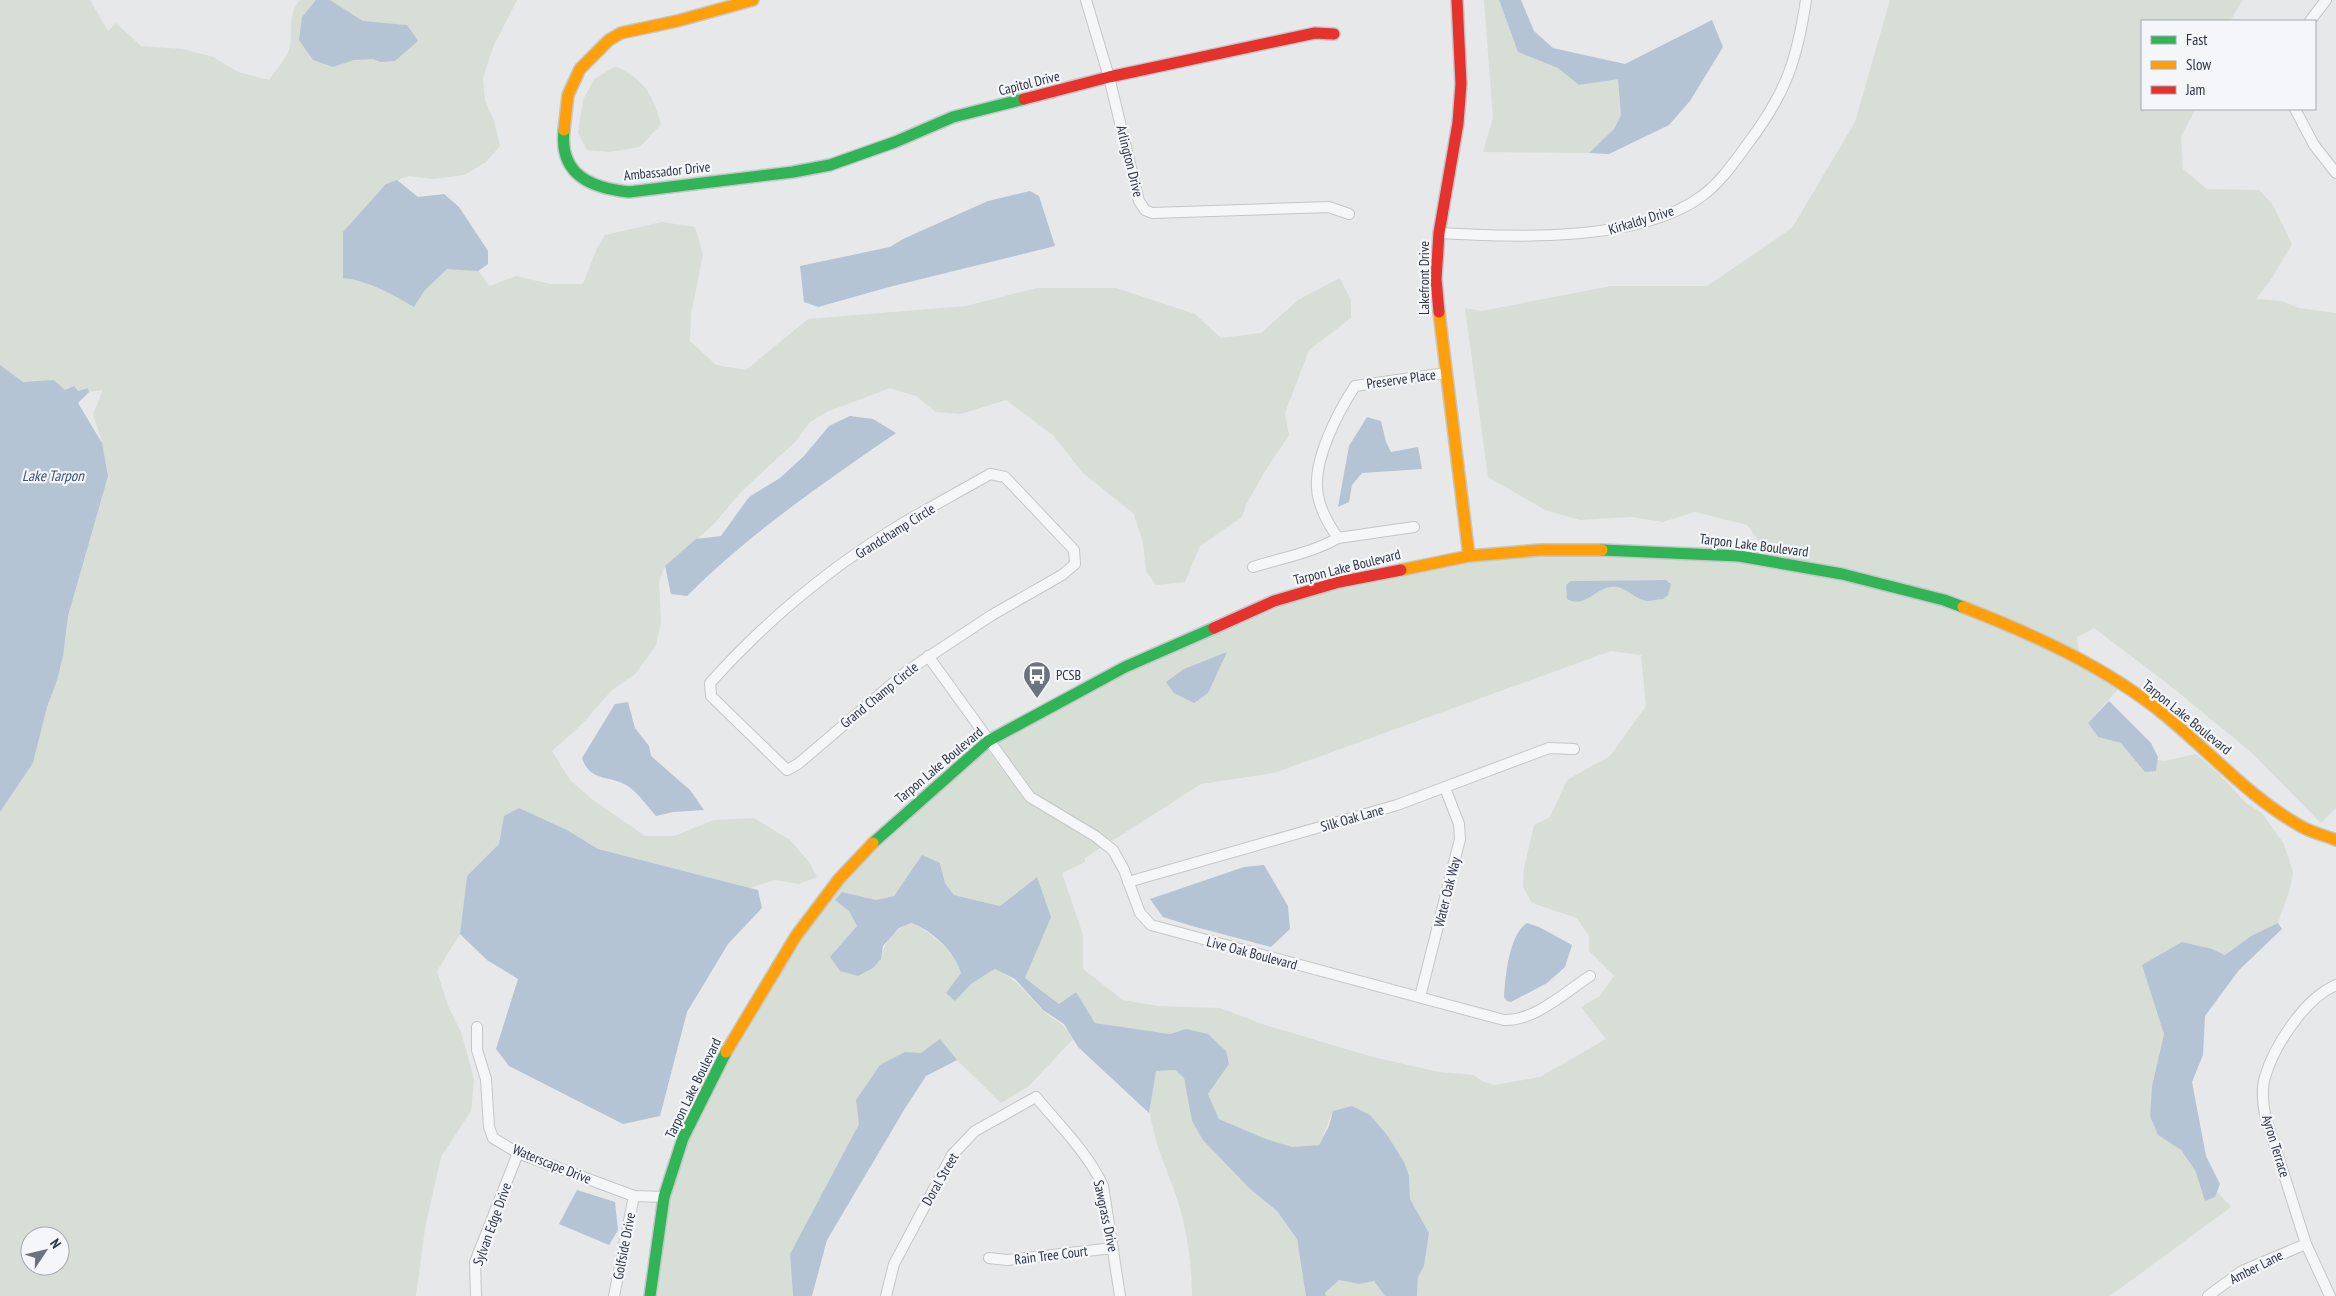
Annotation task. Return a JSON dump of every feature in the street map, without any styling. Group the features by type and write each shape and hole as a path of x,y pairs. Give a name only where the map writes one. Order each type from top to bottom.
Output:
{"street":[{"name":"Ambassador Drive","path":"736,178 629,192 603,189 576,173 567,160 563,139 568,95 580,69 609,40 621,33 677,21 752,0"},
{"name":"Arlington Drive","path":"1086,0 1109,77 1139,201 1145,210 1152,213 1329,207 1349,214"},
{"name":"Lakefront Drive","path":"1458,0 1460,75 1458,123 1439,233 1438,310 1469,556"},
{"name":"Kirkaldy Drive","path":"1439,233 1516,238 1603,231 1668,214 1701,197 1724,175 1770,114 1789,78 1806,0"},
{"path":"2311,20 2326,0"},
{"name":"Capitol Drive","path":"736,178 830,164 895,142 953,117 1109,77 1316,33 1334,34"},
{"path":"2296,110 2310,138 2336,173"},
{"name":"Preserve Place","path":"1338,538 1328,524 1317,488 1320,461 1341,409 1355,386 1446,373"},
{"name":"Grandchamp Circle","path":"710,683 742,646 833,570 895,528 990,474 1006,477 1074,550 1075,564"},
{"path":"1253,568 1288,556 1321,548 1338,538 1414,527"},
{"name":"Tarpon Lake Boulevard","path":"650,1296 664,1197 683,1138 724,1056 796,936 839,879 884,831 988,741 1125,667 1274,601 1339,582 1469,556 1540,550 1601,550 1738,556 1842,574 1944,600 2030,633 2106,673 2165,715 2269,805 2305,828 2336,840"},
{"name":"Grand Champ Circle","path":"710,683 711,696 787,770 798,764 858,711 928,656 992,615 1062,575 1075,564"},
{"name":"Live Oak Boulevard","path":"928,656 1030,797 1095,836 1113,850 1140,913 1151,925 1160,929 1504,1020 1515,1020 1530,1016 1590,976"},
{"name":"Silk Oak Lane","path":"1128,882 1397,805 1549,748 1574,749"},
{"name":"Water Oak Way","path":"1420,997 1460,839 1459,824 1445,788"},
{"name":"Ayron Terrace","path":"2330,1296 2306,1244 2263,1100 2264,1079 2277,1047 2303,1012 2322,994 2336,985"},
{"name":"Waterscape Drive","path":"477,1027 477,1050 487,1088 489,1127 493,1138 518,1153 634,1196 664,1197"},
{"name":"Sawgrass Drive","path":"1036,1097 1096,1171 1103,1186 1120,1296"},
{"name":"Doral Street","path":"886,1296 894,1264 952,1155 975,1131 1036,1097"},
{"name":"Sylvan Edge Drive","path":"476,1296 476,1262 518,1153"},
{"name":"Golfside Drive","path":"614,1296 634,1196"},
{"name":"Amber Lane","path":"2208,1296 2242,1271 2306,1244"},
{"name":"Rain Tree Court","path":"989,1258 1007,1260 1113,1248"}],"shaded area":[{"path":"0,0 90,0 108,31 116,23 141,46 183,49 213,57 238,72 269,80 289,50 293,11 300,0 316,0 302,17 333,67 361,59 395,61 401,53 407,25 363,21 330,0 517,0 493,47 483,78 485,100 494,121 500,146 486,162 464,175 434,179 409,176 386,184 343,278 371,285 414,307 425,290 447,268 478,270 489,286 516,276 550,284 583,284 597,248 605,235 662,222 695,227 703,254 691,314 690,341 716,365 746,370 808,319 966,306 1037,288 1116,288 1195,314 1221,338 1261,333 1298,300 1340,278 1351,301 1351,318 1309,350 1285,413 1289,435 1265,471 1246,505 1242,517 1200,546 1185,582 1156,585 1146,571 1143,543 1134,514 1083,473 1053,435 1006,400 961,414 936,412 916,396 890,388 829,411 810,422 795,442 740,493 713,525 665,566 659,582 661,622 656,646 635,674 612,690 582,724 552,751 570,780 593,800 645,836 674,836 714,820 754,818 790,840 809,862 817,877 799,884 775,880 750,888 598,849 567,830 519,808 504,816 499,844 467,876 460,934 437,971 448,1006 461,1032 474,1079 471,1111 441,1157 425,1228 416,1296 0,1296 0,812 33,763 64,631 67,601 95,452 102,442 93,414 103,390 89,392 87,388 78,391 73,386 55,397 0,371"},
{"path":"1484,0 1499,0 1518,52 1558,68 1580,85 1618,78 1621,115 1614,129 1589,153 1483,152 1493,118"},
{"path":"1890,0 2243,0 2231,20 2141,20 2141,110 2195,110 2181,136 2183,169 2207,189 2259,190 2273,205 2292,244 2270,281 2256,299 2282,301 2299,308 2336,313 2336,808 2321,823 2251,752 2168,684 2094,628 2077,637 2079,652 2033,628 1763,555 1762,545 1747,525 1695,512 1663,522 1632,517 1580,520 1545,510 1488,477 1465,308 1482,311 1611,286 1707,286 1792,228 1855,122"},
{"path":"616,66 634,77 646,89 661,124 640,147 609,152 587,150 578,133 583,100 594,79"},
{"path":"1540,555 1600,555 1737,562 1840,579 1942,605 2027,638 2064,655 2119,688 2088,723 2098,737 2121,743 2156,771 2157,760 2164,761 2196,754 2218,773 2246,803 2262,813 2284,844 2293,872 2290,889 2278,923 2251,936 2225,955 2212,949 2157,1008 2164,1034 2152,1086 2150,1116 2158,1135 2181,1150 2195,1170 2205,1201 2215,1197 2217,1191 2231,1207 2110,1296 1417,1296 1418,1277 1424,1266 1429,1233 1410,1199 1409,1176 1333,1111 1319,1145 1292,1147 1266,1139 1219,1119 1208,1094 1229,1064 1186,1029 1170,1034 1095,1023 1076,992 1059,1004 1025,978 1038,944 1037,877 1000,906 954,895 945,883 940,863 894,896 876,900 842,892 836,900 849,911 857,926 831,957 881,959 887,942 891,937 899,929 910,923 933,937 955,959 961,974 955,1001 971,984 996,969 1016,983 1042,1010 1062,1024 1073,1039 1029,1086 1001,1103 957,1060 905,1052 856,1100 859,1124 790,1254 793,1296 655,1296 671,1195 688,1139 733,1050 800,939 844,882 888,835 987,749 1026,801 1102,847 1085,858 1085,862 1062,873 1083,935 1083,969 1123,1000 1158,1006 1220,1008 1265,1025 1373,1057 1439,1072 1474,1075 1482,1081 1494,1085 1540,1077 1606,1039 1581,1007 1600,996 1614,976 1589,951 1589,936 1577,918 1532,903 1523,887 1524,868 1534,825 1550,817 1567,780 1610,756 1646,706 1641,655 1611,651 1274,773 1201,784 1112,841 1034,793 996,742 1127,671 1275,606 1340,587 1469,561","holes":["1666,580 1670,582 1643,600 1620,586 1607,587 1571,581"]},
{"path":"1175,1070 1184,1078 1192,1120 1250,1189 1277,1211 1297,1239 1306,1296 1192,1296 1189,1254 1183,1222 1176,1195 1156,1142 1150,1105 1151,1088 1156,1071"},
{"path":"1339,1280 1359,1284 1374,1281 1385,1296 1326,1296 1325,1293"}],"water":[{"path":"316,0 330,0 363,21 407,25 418,41 395,61 354,60 333,67 313,60 299,40 302,17"},
{"path":"1499,0 1521,0 1534,31 1553,48 1625,64 1712,20 1723,47 1690,101 1669,125 1609,154 1589,153 1614,129 1621,115 1618,79 1579,85 1558,68 1518,52"},
{"path":"397,180 418,197 444,194 459,207 488,251 488,264 478,271 447,269 425,290 414,307 371,285 343,278 343,232 386,184"},
{"path":"1030,191 1039,196 1055,246 893,286 818,307 804,302 800,266 890,247 903,239 988,201"},
{"name":"Lake Tarpon","path":"0,365 23,382 54,380 65,390 74,386 78,391 88,388 89,392 78,403 102,443 108,476 68,616 63,656 47,707 33,763 0,812"},
{"path":"850,416 873,419 896,433 814,490 762,530 687,596 671,594 665,566 696,539 721,536 749,497 780,478 804,456 829,426"},
{"path":"1367,417 1381,421 1386,442 1391,452 1418,447 1422,469 1362,473 1352,485 1349,502 1338,507 1349,446"},
{"path":"1666,580 1671,584 1668,595 1663,599 1642,600 1621,588 1611,587 1605,588 1584,600 1573,601 1567,599 1566,585 1571,581"},
{"path":"1227,652 1208,693 1194,703 1174,693 1166,682 1184,669"},
{"path":"2109,701 2151,743 2158,757 2156,771 2145,772 2121,743 2098,737 2088,723"},
{"path":"628,702 635,728 649,746 651,756 690,790 704,810 673,812 656,816 638,795 626,785 601,777 585,766 582,758 615,704"},
{"path":"519,808 567,830 598,849 758,890 762,908 728,944 687,1012 660,1116 623,1124 509,1066 496,1049 518,979 487,960 460,934 467,876 499,844 504,816"},
{"path":"922,855 940,863 945,883 954,895 1000,906 1037,877 1051,917 1025,978 1059,1004 1076,992 1095,1023 1170,1034 1186,1029 1208,1034 1226,1051 1229,1064 1208,1094 1219,1119 1266,1139 1292,1147 1319,1145 1329,1126 1333,1111 1352,1106 1370,1115 1387,1135 1404,1162 1409,1176 1410,1199 1429,1233 1424,1266 1418,1277 1417,1296 1385,1296 1374,1281 1359,1284 1339,1280 1325,1293 1326,1296 1306,1296 1297,1239 1277,1211 1250,1189 1203,1140 1192,1121 1184,1078 1175,1070 1156,1071 1149,1113 1078,1047 1064,1024 1043,1010 1015,979 995,969 971,984 955,1001 946,993 961,973 954,957 934,936 911,923 899,928 883,946 881,959 873,968 858,976 840,971 830,957 857,926 849,911 835,900 842,892 876,900 894,896"},
{"path":"1264,865 1288,906 1290,929 1271,947 1163,917 1150,899 1244,867"},
{"path":"1527,923 1539,927 1572,945 1565,967 1547,983 1511,1002 1507,1001 1504,997 1509,957 1516,936"},
{"path":"2278,923 2282,929 2239,970 2205,1016 2203,1055 2192,1082 2206,1156 2220,1184 2215,1197 2205,1201 2195,1170 2181,1150 2158,1135 2150,1116 2152,1086 2164,1034 2142,965 2182,942 2212,949 2225,955 2251,936"},
{"path":"940,1039 957,1060 926,1076 827,1240 812,1296 793,1296 790,1254 859,1124 856,1100 880,1065 905,1052 921,1053"},
{"path":"577,1190 615,1202 618,1230 609,1245 559,1224"}],"traffic: fast":[{"path":"564,130 564,145 567,158 572,168 580,176 602,187 629,192 793,172 830,165 895,142 953,117 1024,99"},
{"path":"1602,550 1739,556 1842,574 1944,600 1963,607"},
{"path":"873,843 988,741 1125,667 1214,628"},
{"path":"650,1296 664,1197 683,1138 726,1052"}],"traffic: slow":[{"path":"564,130 568,95 580,69 609,40 621,33 677,21 753,0"},
{"path":"1439,312 1469,556"},
{"path":"1401,570 1469,556 1540,550 1602,550"},
{"path":"1963,607 2043,641 2119,682 2143,698 2183,730 2267,804 2304,828 2336,840"},
{"path":"726,1052 796,936 839,879 873,843"}],"traffic: jam":[{"path":"1439,312 1436,279 1439,233 1458,123 1461,84 1457,0"},
{"path":"1024,99 1109,77 1315,33 1334,34"},
{"path":"1214,628 1274,601 1339,582 1401,570"}],"place":[{"name":"PCSB","path":"1037,699"}]}
